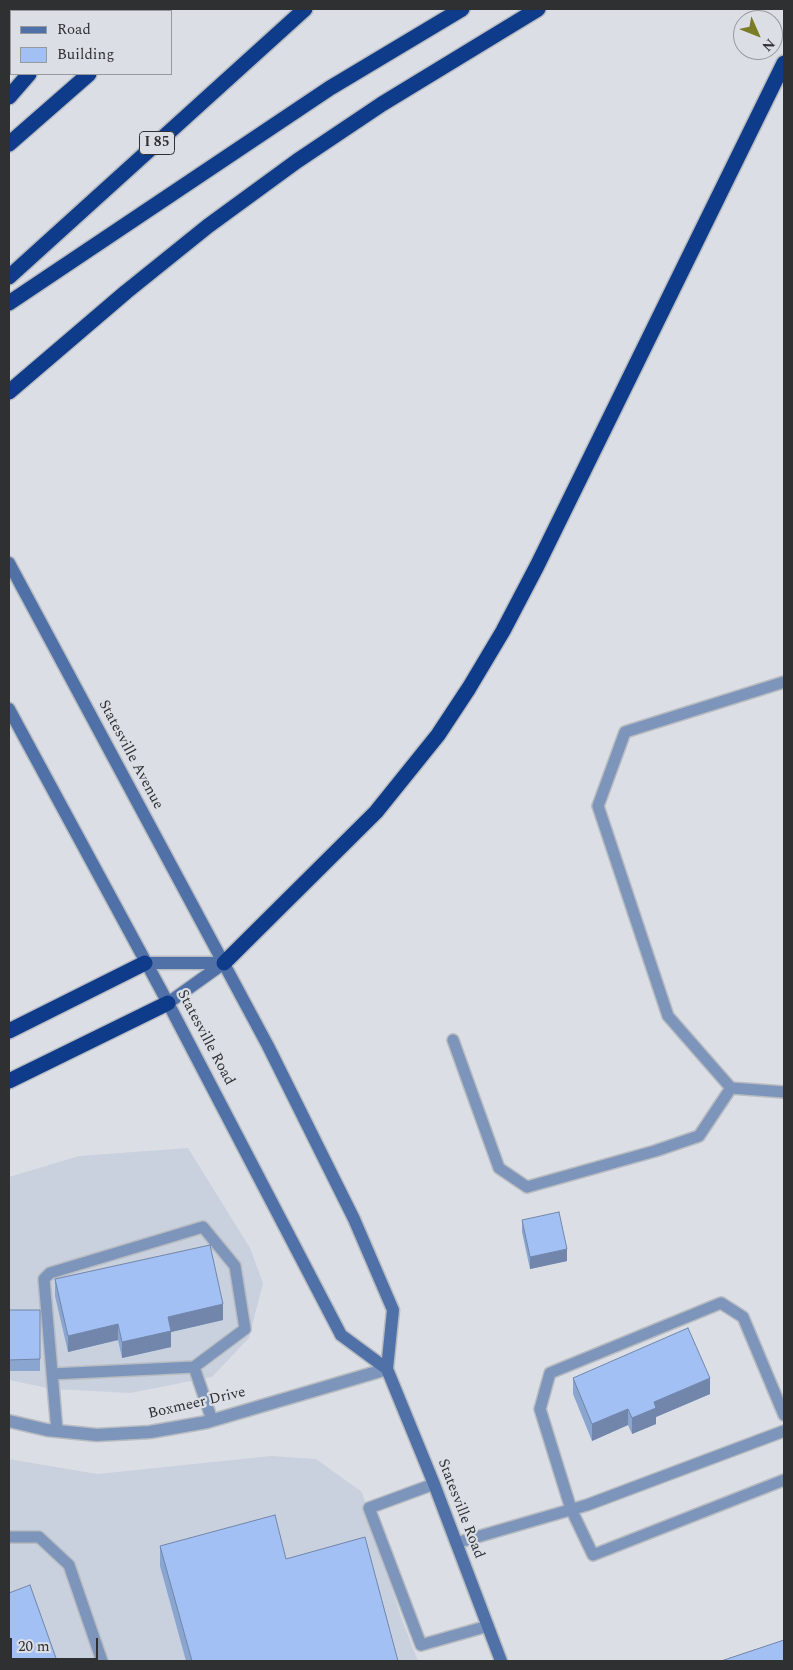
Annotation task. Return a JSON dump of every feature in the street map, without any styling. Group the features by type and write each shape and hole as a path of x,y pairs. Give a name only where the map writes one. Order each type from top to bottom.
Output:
{"highway":[{"name":"I 85","path":"9,277 305,9"},
{"path":"9,303 307,103 462,9"},
{"path":"9,392 133,286 208,226 382,104 538,9"},
{"path":"224,963 376,812 438,735 469,688 537,566 784,63"},
{"path":"9,97 28,75"},
{"path":"9,144 88,75"},
{"path":"9,1030 145,963"},
{"path":"9,1081 168,1002"}],"main road":[{"name":"Statesville Avenue","path":"9,563 224,963"},
{"name":"Statesville Road","path":"9,709 145,963 168,1002 341,1335 388,1369"},
{"path":"145,963 224,963"},
{"path":"168,1002 224,963"},
{"name":"Statesville Road","path":"224,963 314,1135 354,1219 393,1310 388,1369 501,1661"}],"street":[{"name":"Boxmeer Drive","path":"9,1421 57,1431 97,1435 150,1432 212,1420 388,1369"}],"lane":[{"path":"784,682 625,732 598,806 668,1016 732,1088 784,1092"},
{"path":"453,1040 499,1168 527,1187 655,1151 700,1136 732,1088"},
{"path":"52,1374 194,1367 245,1329 235,1266 203,1227 50,1273 44,1279 52,1374 57,1431"},
{"path":"784,1415 780,1389 743,1317 721,1303 550,1372 540,1409 571,1509 593,1555 784,1480"},
{"path":"194,1367 212,1420"},
{"path":"456,1543 571,1509 784,1431"},
{"path":"434,1484 369,1508 421,1645 488,1626"},
{"path":"9,1537 39,1537 69,1565 102,1661"}],"shaded area":[{"path":"188,1148 250,1248 263,1283 249,1338 212,1377 130,1393 52,1389 9,1380 9,1177 79,1156"},
{"path":"271,1456 316,1459 362,1492 401,1617 418,1661 9,1661 9,1459 97,1474"}],"building":[{"path":"559,1212 567,1249 530,1257 522,1220"},
{"path":"210,1245 223,1304 168,1317 171,1331 122,1342 118,1324 68,1336 55,1279"},
{"path":"9,1310 40,1310 40,1359 9,1360"},
{"path":"688,1328 710,1378 654,1402 656,1408 632,1418 628,1409 592,1424 573,1378"},
{"path":"275,1515 286,1559 365,1537 398,1661 192,1661 160,1546"},
{"path":"30,1585 57,1661 9,1661 9,1593"},
{"path":"784,1640 784,1661 721,1661"}]}
